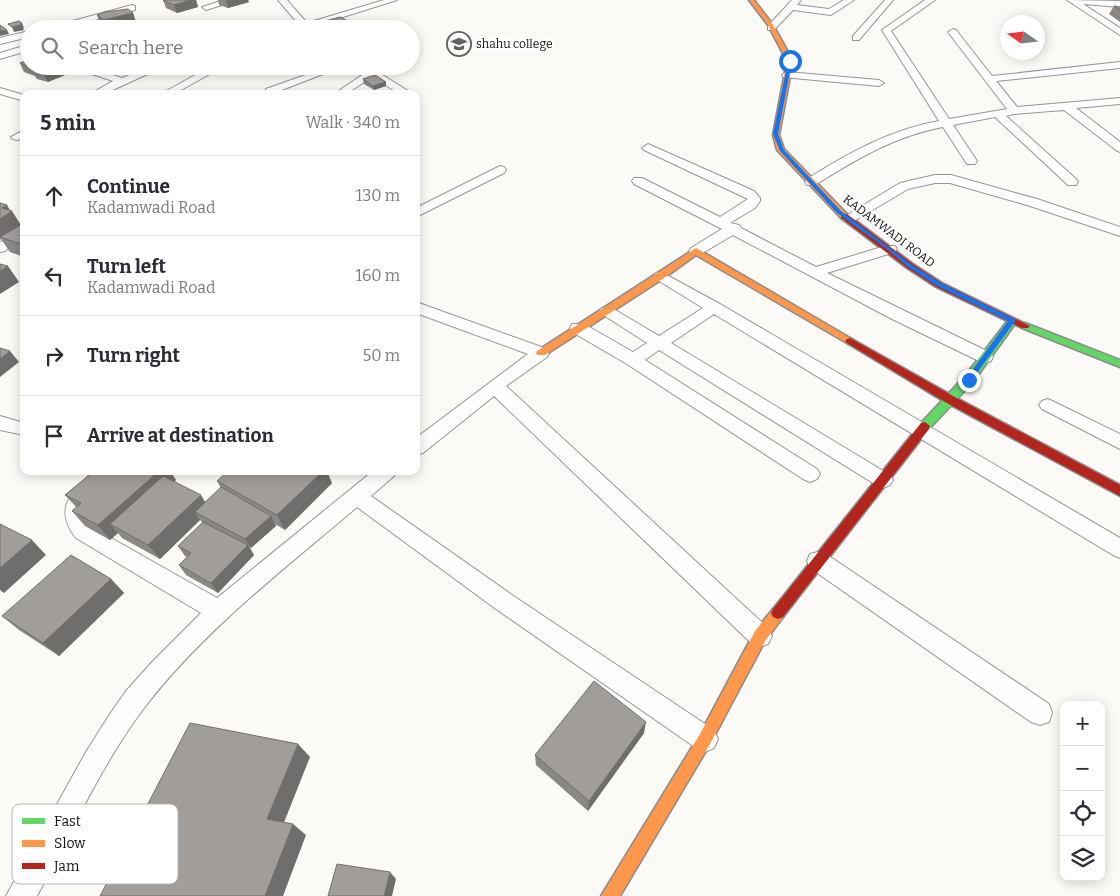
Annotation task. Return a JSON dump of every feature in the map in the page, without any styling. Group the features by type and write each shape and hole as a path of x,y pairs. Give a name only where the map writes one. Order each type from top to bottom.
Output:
{"street":[{"path":"206,7 234,0"},
{"path":"282,0 296,20"},
{"path":"328,20 393,0"},
{"path":"771,28 794,4 831,12 850,0"},
{"path":"856,38 889,0"},
{"path":"931,0 886,30 971,161"},
{"path":"1062,0 1119,3"},
{"path":"1071,0 1120,32"},
{"name":"KADAMWADI ROAD","path":"754,1 790,61 776,134 778,144 781,150 832,206 910,266 939,284 1012,320 1120,364"},
{"path":"83,20 132,8"},
{"path":"954,32 1014,111"},
{"path":"0,42 20,36"},
{"path":"0,42 20,49"},
{"path":"0,56 20,52"},
{"path":"989,79 1120,65"},
{"path":"103,75 122,81"},
{"path":"103,90 137,75"},
{"path":"174,90 202,75"},
{"path":"270,90 310,75"},
{"path":"345,90 367,75"},
{"path":"376,75 401,90"},
{"path":"787,75 879,83"},
{"path":"0,91 20,97"},
{"path":"811,182 859,152 927,126 1014,111 1120,101"},
{"path":"1066,106 1120,148"},
{"path":"998,114 1072,182"},
{"path":"420,440 540,353 661,276 696,251 754,201 754,198 749,194 648,148"},
{"path":"420,211 500,170"},
{"path":"849,218 904,186 934,179 951,179 1032,202 1120,232"},
{"path":"638,181 728,225 941,337 985,357"},
{"path":"816,272 890,249"},
{"path":"696,251 949,399 1120,491"},
{"path":"661,276 1120,549"},
{"path":"633,360 715,307"},
{"path":"420,308 540,353"},
{"path":"607,311 883,480"},
{"path":"610,896 705,739 760,636 921,430 969,380 1012,320"},
{"path":"578,328 633,360 810,474"},
{"path":"495,386 760,636"},
{"path":"1048,405 1120,442"},
{"path":"0,423 20,429"},
{"path":"103,475 76,504 72,517 76,525 83,532 218,611"},
{"path":"72,804 119,723 161,669 218,611 382,475"},
{"path":"356,496 504,602 705,739"},
{"path":"818,561 1040,713"},
{"path":"21,896 28,884"}],"building":[{"path":"163,0 191,0 174,5"},
{"path":"128,9 133,13 104,20 97,15 105,12"},
{"path":"340,17 346,20 329,20"},
{"path":"20,22 20,25 12,27 8,24"},
{"path":"0,25 7,30 0,31"},
{"path":"375,75 386,82 373,86 363,79"},
{"path":"0,203 7,205 2,208 12,211 0,219"},
{"path":"20,225 20,244 0,237"},
{"path":"0,264 8,266 0,271"},
{"path":"0,348 10,351 0,359"},
{"path":"89,475 154,475 98,525 72,511 81,503 65,495"},
{"path":"224,475 319,475 277,515 217,481"},
{"path":"163,476 201,495 148,545 110,524"},
{"path":"221,487 271,516 245,539 195,512"},
{"path":"203,522 248,545 211,583 179,565 191,553 178,546"},
{"path":"0,524 32,540 0,568"},
{"path":"71,555 111,579 43,643 2,616"},
{"path":"594,681 646,722 589,801 535,755"},
{"path":"190,723 298,744 267,819 293,824 265,896 100,896 106,884 178,884 178,804 148,804"},
{"path":"337,864 390,872 384,896 328,896"}],"traffic: fast":[{"path":"925,426 969,379 1012,321"},
{"path":"1025,326 1120,364"}],"traffic: slow":[{"path":"751,0 770,25 790,61 776,135 781,150 844,216"},
{"path":"541,353 661,276 696,251 850,341"},
{"path":"610,896 705,739 760,636 778,613"}],"traffic: jam":[{"path":"844,216 910,266 939,285 1025,326"},
{"path":"850,341 949,399 1120,491"},
{"path":"778,613 925,426"}],"place":[{"name":"shahu college","path":"459,44"}],"route":[{"path":"790,61 776,134 781,150 832,206 910,266 939,284 1012,320 969,380"}]}
